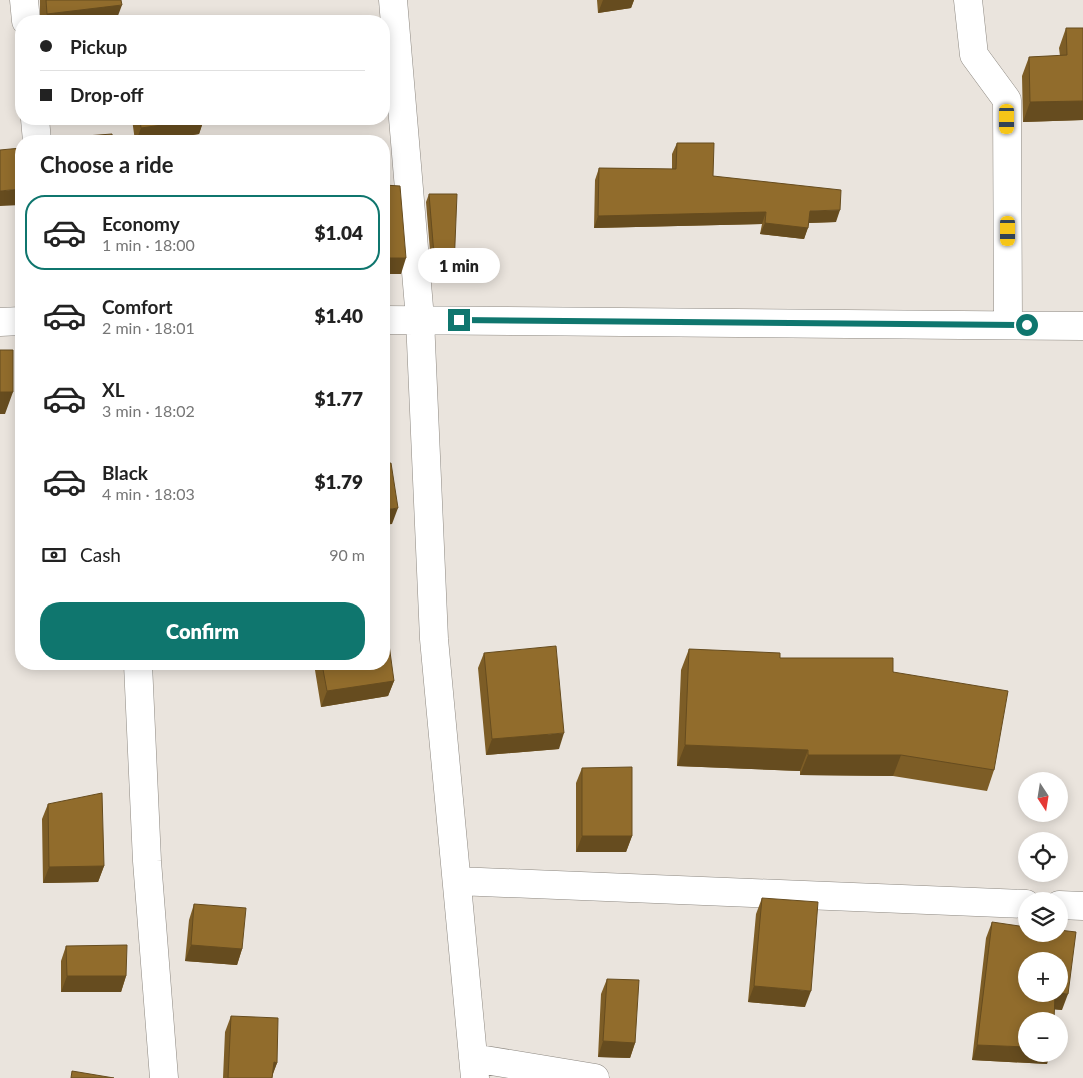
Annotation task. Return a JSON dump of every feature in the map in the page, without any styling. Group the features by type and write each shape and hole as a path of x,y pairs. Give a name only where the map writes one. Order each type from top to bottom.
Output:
{"street":[{"path":"24,0 25,15"},
{"path":"393,0 420,319 434,639 474,1068 595,1078"},
{"path":"968,0 974,55 1007,100 1008,325"},
{"path":"390,320 1083,326"},
{"path":"0,322 15,321"},
{"path":"138,670 147,861 164,1078"},
{"path":"457,881 1018,904"},
{"path":"1068,906 1083,906"}],"building":[{"path":"46,0 121,0 122,5 47,14"},
{"path":"1066,28 1083,28 1083,101 1030,102 1029,57 1067,55"},
{"path":"141,125 162,125 141,128"},
{"path":"677,143 714,143 713,176 841,190 840,210 810,211 808,228 765,223 766,212 598,216 599,168 676,169"},
{"path":"15,149 15,190 0,191 0,150"},
{"path":"390,185 400,186 406,258 390,258"},
{"path":"429,194 457,194 454,268 435,267"},
{"path":"0,350 13,350 13,392 0,392"},
{"path":"390,463 398,508 390,509"},
{"path":"556,646 564,733 492,739 484,653"},
{"path":"689,649 780,653 780,658 893,658 893,672 1008,691 994,770 901,755 808,755 808,750 685,745"},
{"path":"390,652 394,681 327,691 323,670 390,670"},
{"path":"632,767 632,836 582,836 582,768"},
{"path":"102,793 104,866 49,867 48,804"},
{"path":"762,898 818,902 811,991 754,986"},
{"path":"194,904 246,908 242,949 191,945"},
{"path":"992,922 1018,926 1018,942 1068,942 1068,931 1076,932 1068,994 1068,952 1018,952 1018,1002 1055,1002 1054,1012 1018,1012 1018,1047 977,1045"},
{"path":"127,945 126,976 67,976 66,946"},
{"path":"607,979 639,980 635,1043 603,1041"},
{"path":"231,1016 278,1018 277,1063 274,1062 272,1078 228,1078"},
{"path":"72,1071 114,1078 71,1078"}],"route":[{"path":"459,320 1027,325"}]}
